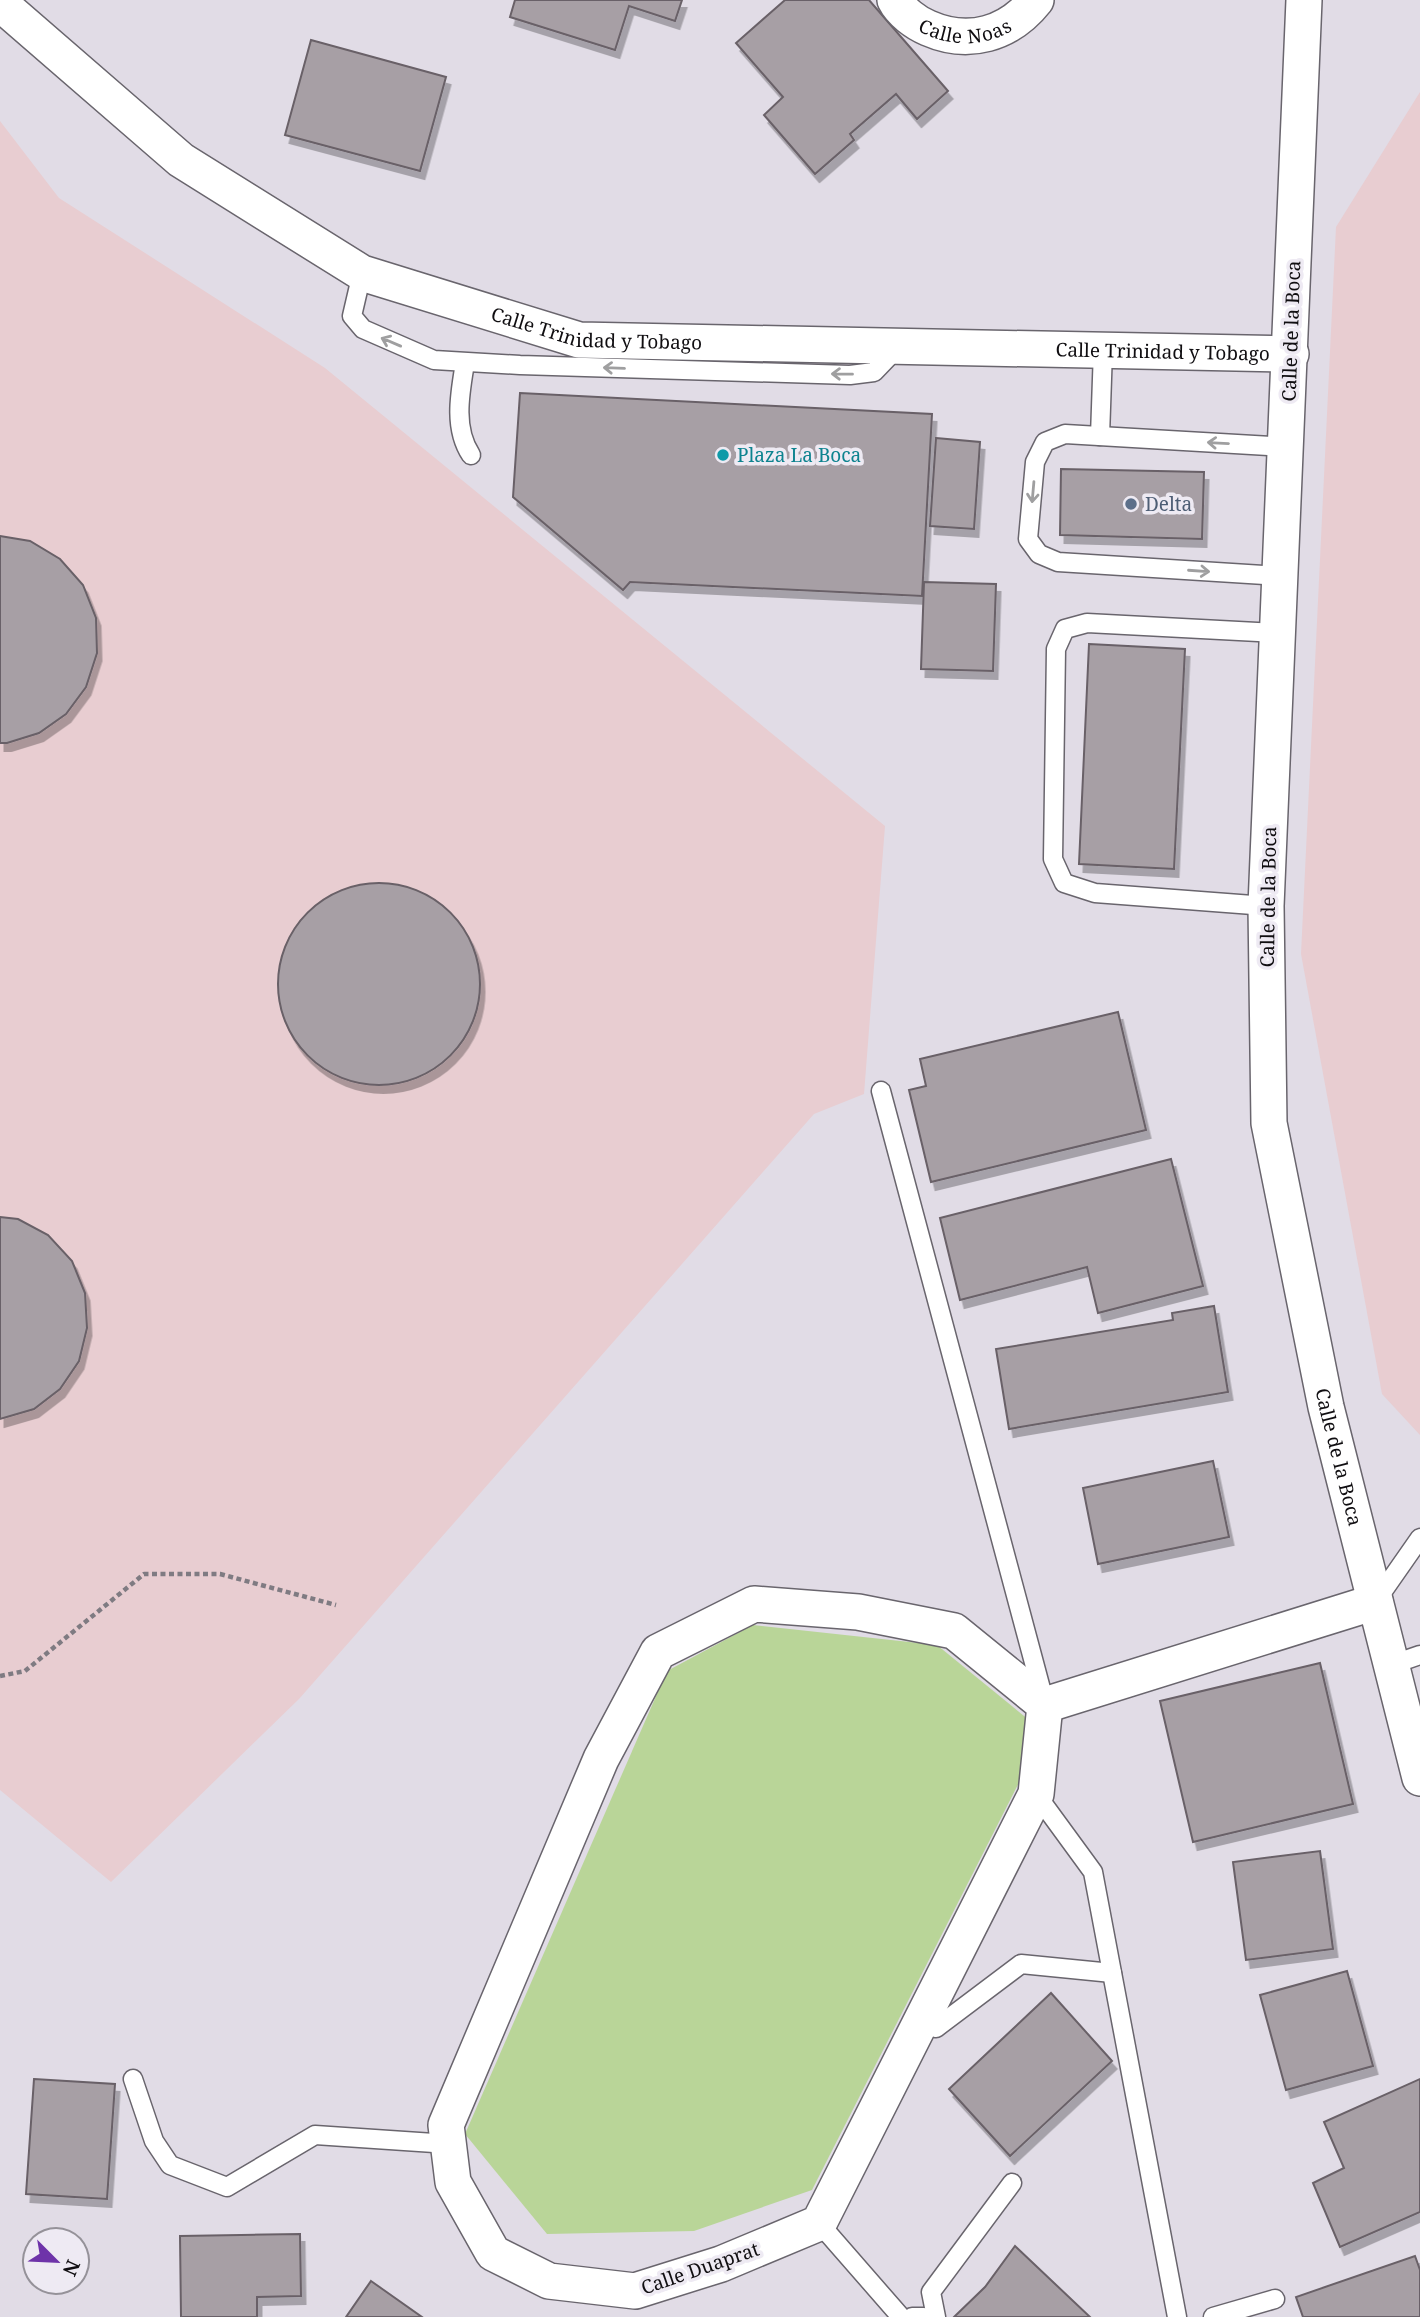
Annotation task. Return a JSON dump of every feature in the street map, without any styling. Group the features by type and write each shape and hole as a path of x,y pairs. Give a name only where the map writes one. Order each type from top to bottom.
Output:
{"street":[{"name":"Calle Noas","path":"895,0 919,24 944,35 972,38 1000,31 1024,15 1036,0"},
{"name":"Calle de la Boca","path":"1304,0 1266,906 1269,1123 1326,1406 1375,1602 1406,1660 1420,1778"},
{"name":"Calle Trinidad y Tobago","path":"0,3 181,160 362,273 579,340 1291,354"},
{"path":"818,2224 1036,1794 1045,1705 1375,1602"},
{"name":"Calle Duaprat","path":"818,2224 721,2264 635,2291 549,2281 493,2253 453,2182 446,2125 595,1772 658,1652 754,1604 858,1612 954,1630 1045,1705"}],"lane":[{"path":"362,273 352,316 363,329 434,360 850,375 874,372 899,346"},
{"path":"1100,436 1103,350"},
{"path":"465,363 458,405 464,444 471,455"},
{"path":"1280,576 1058,562 1039,554 1028,539 1035,462 1045,442 1065,434 1287,447"},
{"path":"1266,906 1095,893 1064,883 1053,859 1056,649 1065,629 1087,623 1278,633"},
{"path":"881,1091 1045,1705"},
{"path":"1375,1602 1419,1542"},
{"path":"1036,1794 1093,1872 1177,2317"},
{"path":"936,2028 1021,1964 1112,1973"},
{"path":"133,2079 154,2141 170,2165 227,2188 315,2134 449,2144"},
{"path":"936,2317 930,2292 1012,2183"},
{"path":"818,2224 901,2317"},
{"path":"1213,2317 1275,2298"},
{"path":"912,2317 924,2317"}],"path":[{"path":"0,1676 25,1671 144,1574 220,1574 336,1605"}],"shaded area":[{"path":"1420,92 1420,1435 1382,1394 1301,954 1336,227"},
{"path":"0,121 59,198 325,368 885,826 864,1094 814,1114 299,1699 111,1882 0,1790"}],"green space":[{"path":"753,1625 937,1645 1029,1720 1030,1761 812,2190 694,2231 547,2234 465,2134 667,1671"}],"building":[{"path":"515,0 682,0 675,21 629,6 615,50 510,17"},
{"path":"785,0 869,0 948,91 917,119 896,94 850,134 854,140 815,174 764,115 783,97 736,43"},
{"path":"311,40 446,77 420,171 285,135"},
{"name":"Plaza La Boca","path":"520,393 932,414 922,596 630,582 623,590 513,497"},
{"path":"936,438 980,442 974,529 930,526"},
{"name":"Delta","path":"1061,469 1204,472 1202,539 1060,535"},
{"path":"0,536 30,541 60,559 83,585 96,618 97,653 86,687 66,714 39,733 7,743 0,743"},
{"path":"924,582 996,584 993,671 921,669"},
{"path":"1089,644 1185,649 1174,869 1079,864"},
{"path":"379,883 418,891 435,900 450,913 463,928 472,945 480,984 472,1023 463,1040 450,1055 435,1068 418,1077 379,1085 340,1077 323,1068 308,1055 295,1040 286,1023 278,984 286,945 295,928 308,913 323,900 340,891"},
{"path":"1118,1012 1146,1130 931,1182 909,1090 926,1086 920,1059"},
{"path":"1171,1159 1203,1286 1098,1313 1087,1267 960,1300 940,1218"},
{"path":"0,1217 18,1219 48,1235 72,1261 85,1293 87,1328 79,1361 60,1389 34,1409 0,1419"},
{"path":"1214,1306 1228,1392 1009,1429 996,1349 1173,1320 1172,1313"},
{"path":"1213,1461 1229,1537 1098,1564 1083,1488"},
{"path":"1320,1663 1353,1804 1193,1842 1160,1701"},
{"path":"1320,1851 1333,1949 1246,1960 1233,1862"},
{"path":"1347,1971 1373,2066 1286,2090 1260,1995"},
{"path":"1051,1993 1112,2061 1010,2156 949,2089"},
{"path":"34,2079 115,2084 107,2199 26,2194"},
{"path":"1420,2079 1420,2212 1340,2247 1313,2183 1344,2168 1324,2122"},
{"path":"300,2234 301,2296 257,2297 257,2317 181,2317 180,2236"},
{"path":"1015,2246 1090,2317 954,2317 985,2287"},
{"path":"1415,2256 1420,2270 1420,2317 1303,2317 1296,2297"},
{"path":"371,2281 422,2317 346,2317"}],"place":[{"name":"Plaza La Boca","path":"723,455"},
{"name":"Delta","path":"1131,504"}]}
